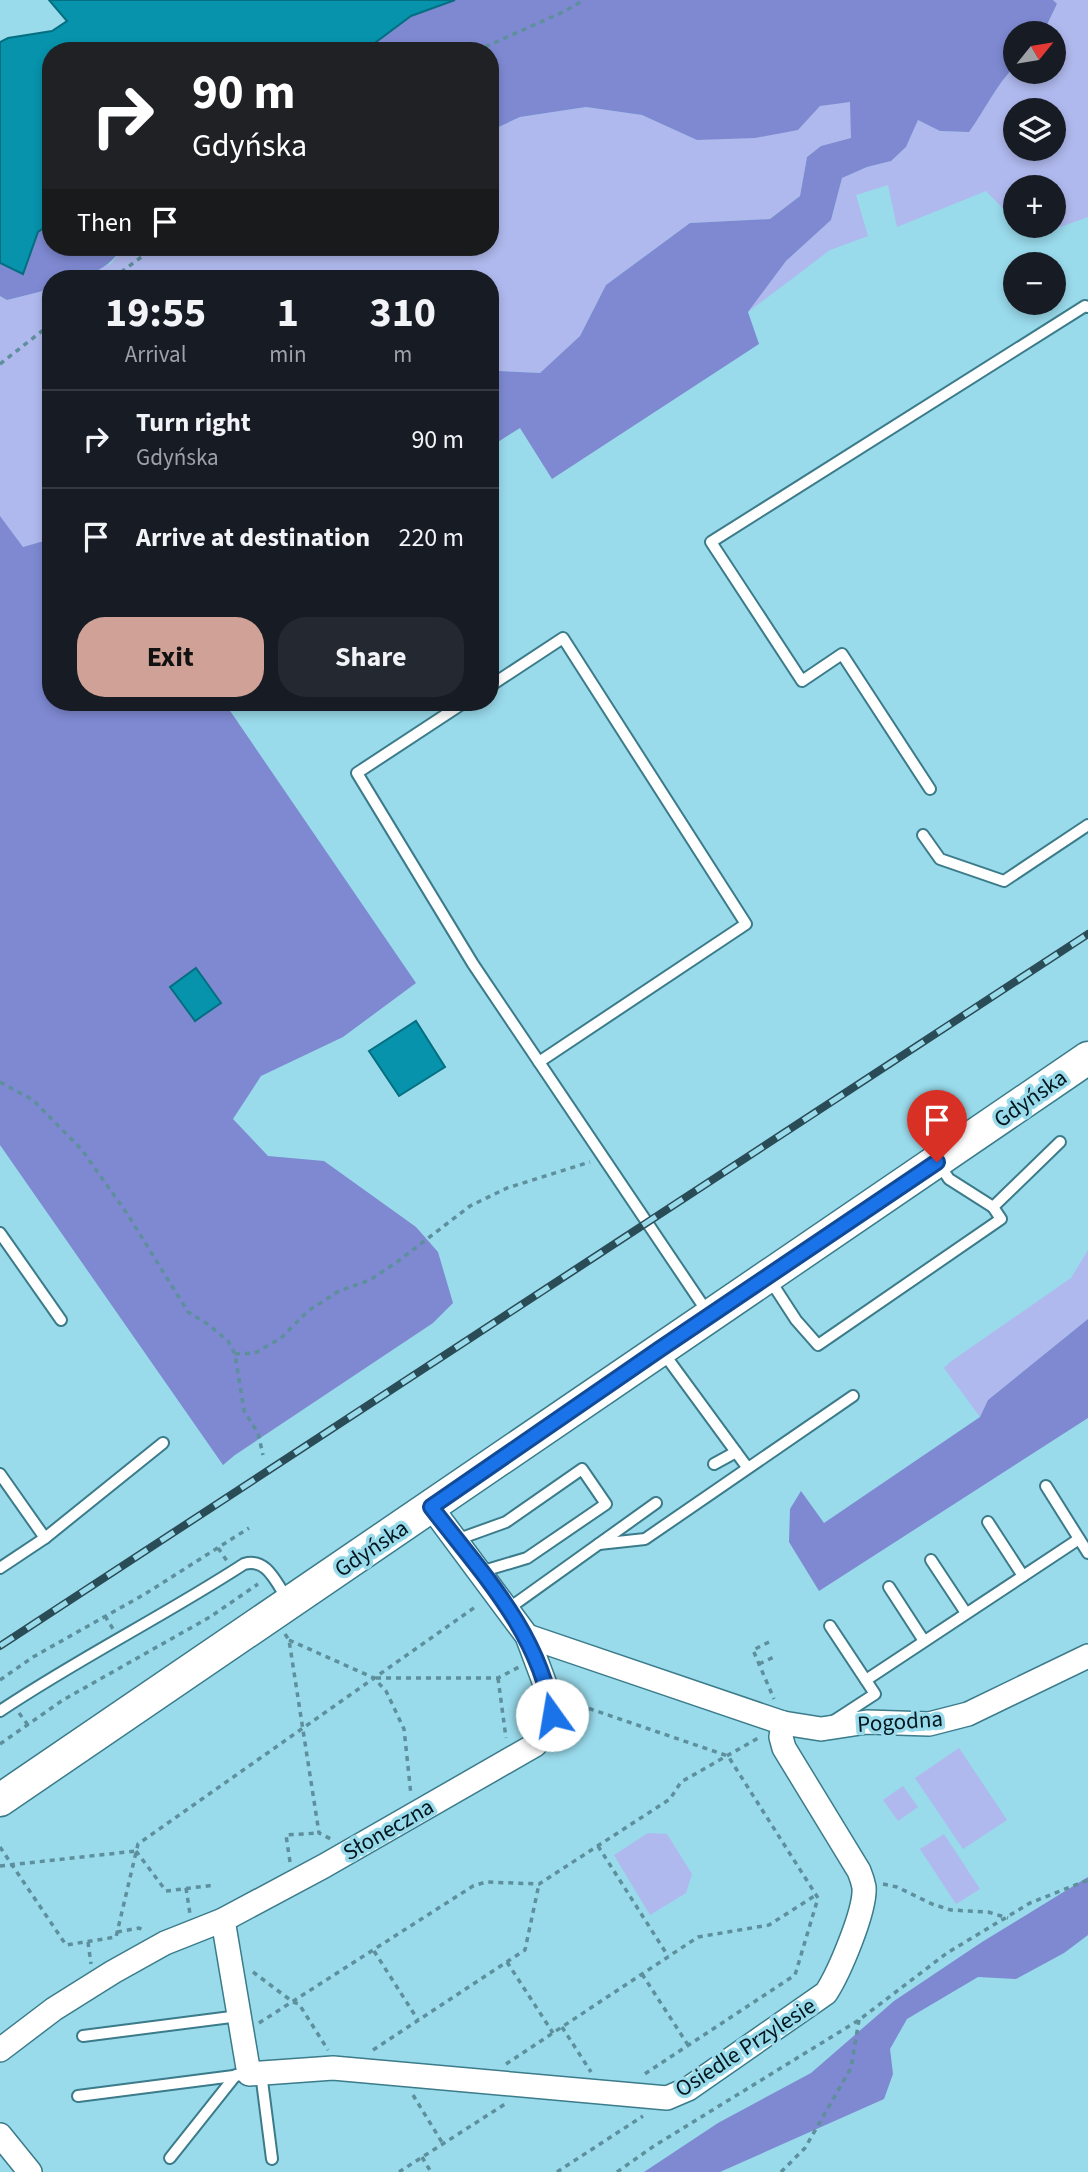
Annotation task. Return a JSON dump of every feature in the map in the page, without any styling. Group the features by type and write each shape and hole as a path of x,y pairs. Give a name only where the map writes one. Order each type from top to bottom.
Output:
{"main road":[{"name":"Gdyńska","path":"0,1800 285,1616 431,1507 1088,1058"}],"street":[{"name":"Słoneczna","path":"0,2050 54,2009 113,1972 165,1943 222,1920 279,1890 535,1745 547,1732 552,1715 549,1695 527,1636 431,1507"},
{"path":"527,1636 783,1723 781,1737 784,1748 859,1871 864,1886"},
{"name":"Pogodna","path":"783,1723 821,1729 867,1722 929,1724 968,1714 1088,1656"},
{"name":"Osiedle Przylesie","path":"249,2074 333,2068 503,2078 667,2098 688,2089 826,1993 836,1978 862,1903 864,1886"},
{"path":"222,1920 249,2074"},
{"path":"0,2135 30,2172"}],"lane":[{"path":"930,789 842,654 802,681 711,542 1084,306 1088,307"},
{"path":"499,679 563,638 746,924 539,1062"},
{"path":"451,711 357,773 473,964 710,1315"},
{"path":"923,835 940,859 1004,881 1088,825"},
{"path":"993,1207 1060,1142"},
{"path":"768,1277 796,1320 818,1345 1002,1219 993,1207 949,1179 937,1162"},
{"path":"0,1233 61,1320"},
{"path":"660,1349 747,1467"},
{"path":"599,1544 645,1539 853,1396"},
{"path":"0,1568 45,1538 163,1443"},
{"path":"713,1464 736,1452"},
{"path":"456,1540 506,1522 582,1469 606,1504 527,1558 480,1572"},
{"path":"0,1474 45,1538"},
{"path":"1046,1486 1088,1553"},
{"path":"508,1609 656,1503"},
{"path":"988,1522 1023,1576"},
{"path":"866,1680 1079,1539"},
{"path":"931,1560 966,1613"},
{"path":"0,1711 49,1678 188,1600 244,1564 261,1564 285,1616"},
{"path":"889,1587 924,1641"},
{"path":"821,1729 875,1694 830,1626"},
{"path":"83,2036 240,2023"},
{"path":"78,2096 249,2074"},
{"path":"170,2158 249,2074"},
{"path":"249,2074 272,2159"}],"path":[{"path":"496,42 584,0"},
{"path":"124,270 143,256"},
{"path":"0,364 42,331"},
{"path":"0,1082 33,1100 82,1150 128,1215 188,1312 228,1341 235,1354 244,1411 258,1433 263,1455"},
{"path":"235,1354 255,1353 281,1338 307,1311 339,1291 370,1280 470,1206 507,1188 604,1158"},
{"path":"0,1680 33,1657 163,1583 250,1528"},
{"path":"0,1744 63,1700 210,1617 258,1584"},
{"path":"0,1847 66,1945 116,1937 138,1844 487,1599"},
{"path":"285,1616 319,1833"},
{"path":"289,1640 374,1678 386,1691 404,1729 412,1804"},
{"path":"240,2023 253,2027 474,1886 486,1882 539,1884 670,1799 681,1782 783,1723 753,1650 769,1642"},
{"path":"759,1664 774,1657"},
{"path":"374,1678 498,1678 528,1663"},
{"path":"498,1678 507,1749"},
{"path":"549,1695 728,1756 818,1898 795,1975 643,2074"},
{"path":"279,1890 275,1883 291,1874 286,1835 319,1833 331,1839"},
{"path":"598,1846 668,1956"},
{"path":"0,1866 136,1851"},
{"path":"136,1851 166,1891 215,1885"},
{"path":"617,2172 654,2146 859,2020 947,1953 1030,1903 1088,1880"},
{"path":"864,1886 885,1883 951,1910 988,1912 1008,1917"},
{"path":"373,2049 525,1950 539,1884"},
{"path":"186,1888 191,1920"},
{"path":"399,2172 506,2103 503,2078 553,2033 668,1956 698,1937 769,1925 816,1895"},
{"path":"117,1932 139,1928 148,1931"},
{"path":"88,1942 92,1970"},
{"path":"373,1951 418,2020"},
{"path":"508,1962 553,2033"},
{"path":"246,1966 299,2004 333,2057"},
{"path":"642,1974 688,2045"},
{"path":"781,2172 805,2148 850,2068 859,2020"},
{"path":"562,2027 595,2077"},
{"path":"400,2074 443,2144"},
{"path":"556,2172 650,2111 651,2097"},
{"path":"422,2157 431,2172"}],"shaded area":[{"path":"49,0 455,0 411,16 376,42 42,42 42,229 38,232 23,274 0,263 0,42 8,38 52,31 67,21"},
{"path":"455,0 1053,0 1057,4 1049,21 1003,21 1003,80 969,132 940,131 918,120 906,147 891,161 867,167 842,178 831,220 786,261 748,312 759,344 552,479 520,428 499,441 499,371 540,373 580,336 606,285 690,223 770,219 800,196 807,157 821,146 851,138 850,102 820,106 798,130 755,138 697,140 642,115 586,107 520,117 499,127 499,42 376,42 411,16"},
{"path":"1053,0 1088,0 1088,217 1066,225 1066,175 1003,175 1003,209 986,191 897,227 888,185 856,195 868,236 830,250 748,312 786,261 831,220 842,178 867,167 891,161 906,147 918,120 940,131 969,132 1003,80 1003,84 1066,84 1066,21 1049,21 1057,5"},
{"path":"850,101 852,138 821,146 807,157 800,196 770,219 690,223 606,285 580,336 540,373 499,371 499,270 97,270 112,263 117,256 499,256 499,127 520,117 586,107 642,115 697,140 798,130 820,106"},
{"path":"42,229 42,256 116,256 98,270 42,270 42,291 7,300 0,296 0,263 23,274 38,232"},
{"path":"42,291 42,542 23,547 0,516 0,296 7,300"},
{"path":"0,516 23,547 42,542 42,711 230,711 416,983 343,1037 261,1076 233,1119 268,1156 324,1161 416,1227 438,1252 453,1303 433,1323 223,1465 0,1145"},
{"path":"196,968 221,1003 195,1021 170,987"},
{"path":"416,1021 445,1067 399,1096 369,1051"},
{"path":"1088,1250 1088,1319 988,1400 980,1417 944,1368 1071,1278"},
{"path":"1088,1319 1088,1418 819,1591 789,1542 790,1509 801,1491 824,1523 980,1417 988,1400"},
{"path":"959,1748 1007,1820 963,1849 915,1778"},
{"path":"903,1786 918,1807 898,1821 883,1800"},
{"path":"648,1833 667,1834 692,1874 686,1893 650,1915 614,1855"},
{"path":"944,1834 980,1889 956,1904 920,1849"},
{"path":"1088,1877 1088,1935 1064,1953 1016,1979 978,1977 907,2019 890,2049 893,2074 884,2099 720,2172 644,2172 718,2123 811,2073 894,2001 982,1942"}],"railway":[{"path":"0,1646 1088,934"}],"route":[{"path":"552,1715 540,1666 527,1636 431,1507 937,1162"}]}
